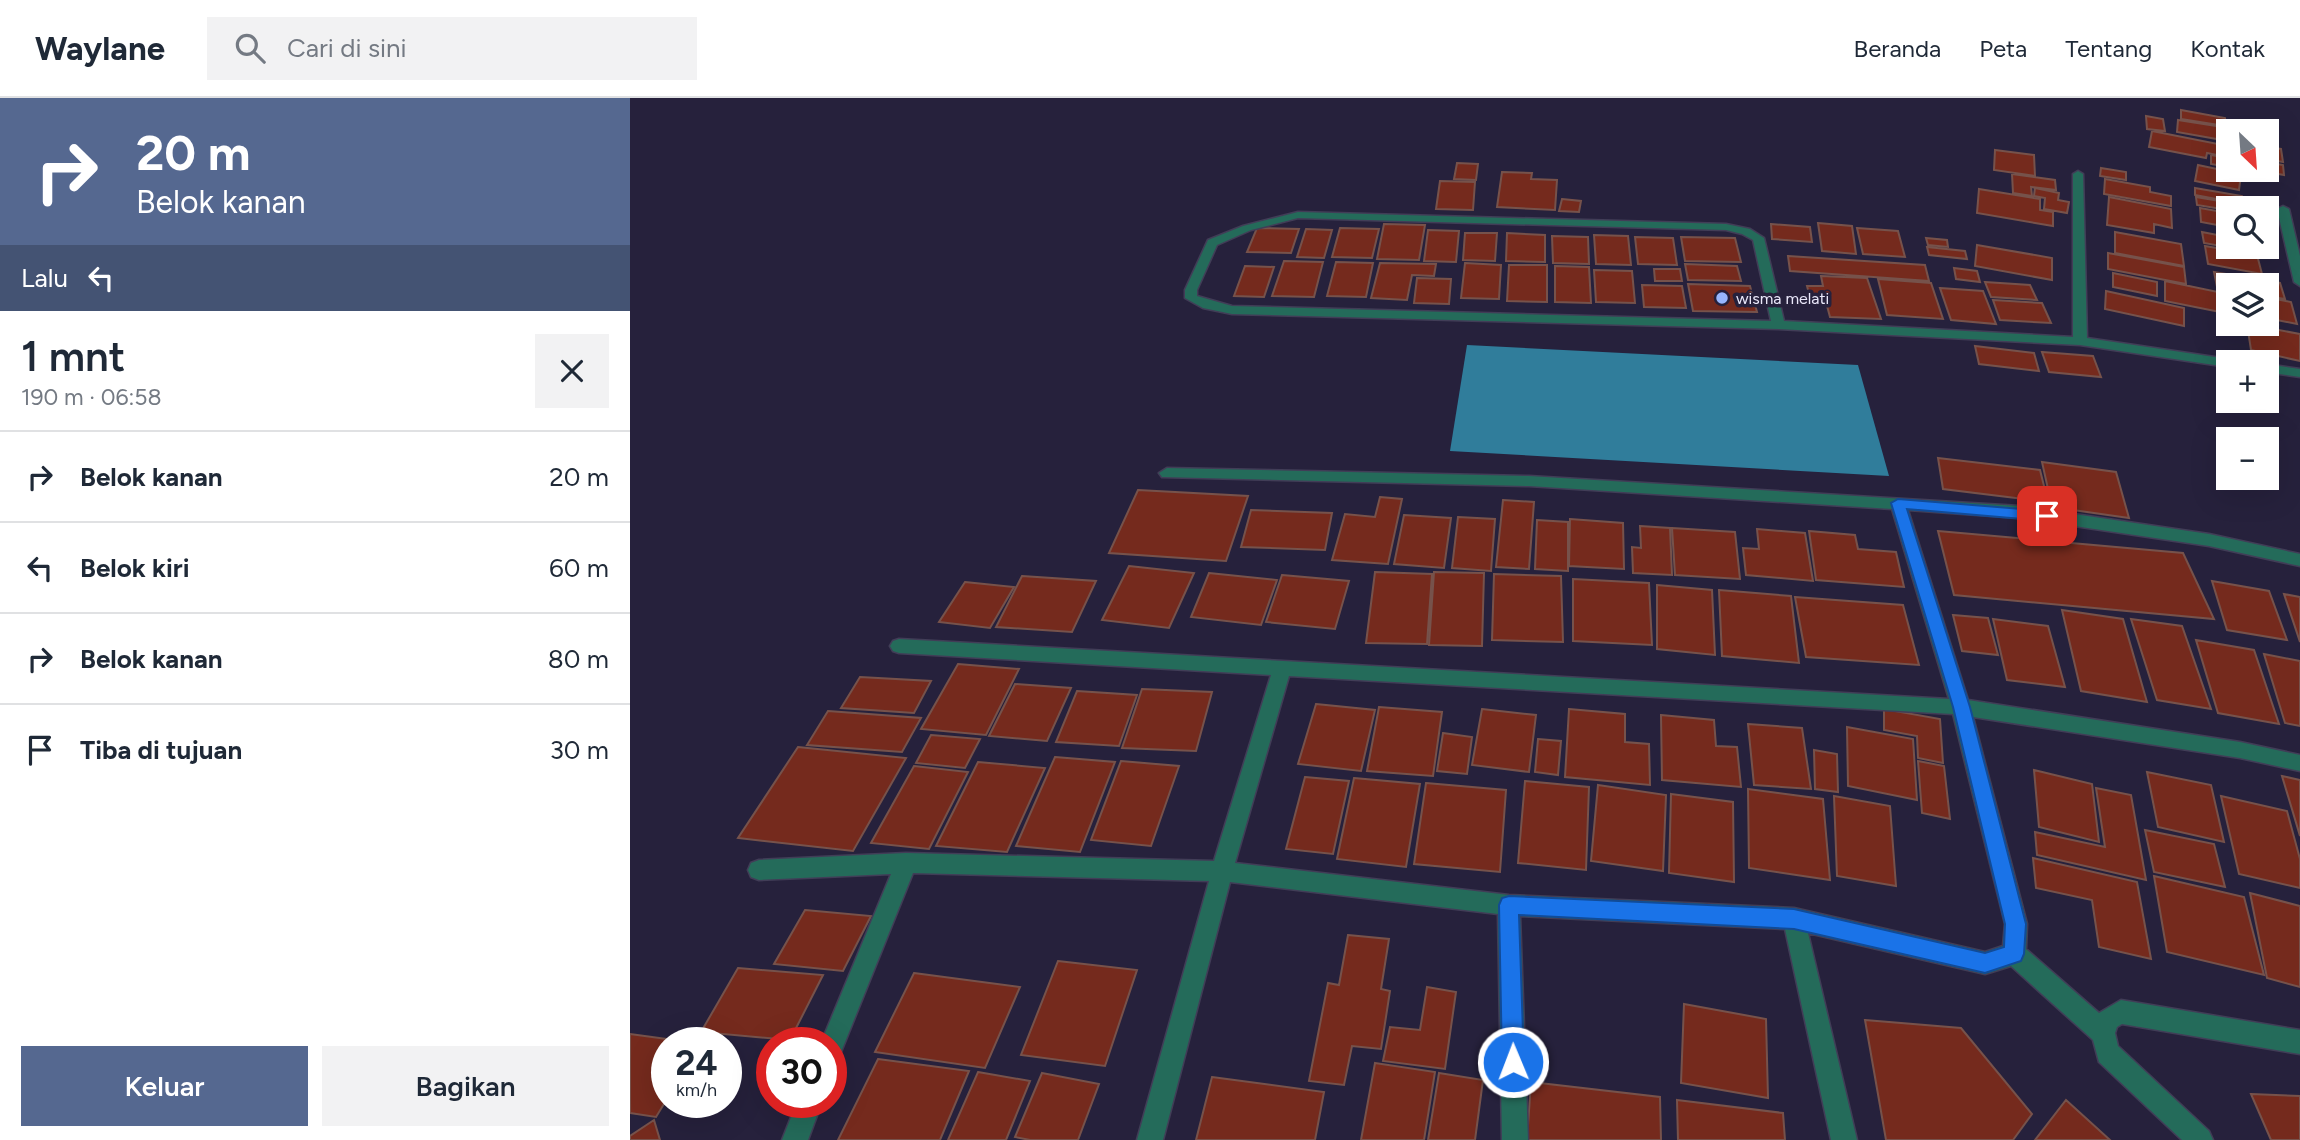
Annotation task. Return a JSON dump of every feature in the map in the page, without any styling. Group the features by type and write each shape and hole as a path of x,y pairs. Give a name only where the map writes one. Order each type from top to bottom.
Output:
{"street":[{"path":"2078,174 2080,341"},
{"path":"2283,208 2300,282"},
{"path":"1778,325 1758,238 1746,231 1726,227 1298,215 1247,228 1212,243 1191,290 1191,298 1232,310 1778,325 2080,341 2216,360"},
{"path":"2279,370 2300,373"},
{"path":"1167,473 1529,481 2020,512 2209,540 2300,559"},
{"path":"1898,503 1961,707 2015,924 2014,954"},
{"path":"899,646 1961,707 2240,750 2300,763"},
{"path":"1150,1140 1222,872 1282,667"},
{"path":"759,870 906,863 1222,872 1509,905 1794,919 1985,963 2014,954"},
{"path":"840,1027 906,863"},
{"path":"1509,905 1515,1140"},
{"path":"1794,919 1844,1140"},
{"path":"2014,954 2103,1033"},
{"path":"2200,1140 2108,1053 2103,1033 2108,1019 2121,1012 2300,1042"},
{"path":"795,1140 804,1118"}],"water":[{"path":"1467,345 1858,365 1889,476 1450,451"}],"building":[{"path":"2181,110 2225,118 2216,119 2216,125 2181,119"},
{"path":"2146,116 2163,119 2165,131 2147,129"},
{"path":"2178,120 2216,126 2216,139 2177,132"},
{"path":"2152,131 2216,144 2216,155 2207,153 2206,158 2149,147"},
{"path":"2279,149 2281,149 2283,162 2279,161"},
{"path":"1995,150 2034,155 2035,176 1994,170"},
{"path":"2211,155 2216,156 2216,165 2211,164"},
{"path":"1457,163 1478,164 1476,180 1454,179"},
{"path":"2279,164 2283,165 2284,175 2279,174"},
{"path":"2198,165 2216,169 2216,182 2240,182 2239,190 2195,181"},
{"path":"2101,168 2126,172 2126,180 2100,176"},
{"path":"1502,172 1532,173 1531,179 1557,180 1555,210 1497,207"},
{"path":"2012,174 2055,180 2056,190 2031,187 2032,196 2013,193"},
{"path":"2105,179 2150,187 2150,192 2171,196 2171,206 2104,194"},
{"path":"1440,181 1475,182 1473,210 1436,209"},
{"path":"2035,188 2059,193 2058,200 2069,202 2067,213 2044,209 2045,198 2034,196"},
{"path":"2195,188 2242,196 2216,196 2216,199 2195,195"},
{"path":"1979,189 2040,199 2040,210 2053,212 2053,226 1977,213"},
{"path":"2109,197 2171,209 2172,228 2154,224 2154,233 2107,225"},
{"path":"2196,197 2216,200 2216,208 2197,205"},
{"path":"1562,199 1581,201 1579,212 1559,211"},
{"path":"2200,208 2216,211 2216,225 2201,222"},
{"path":"1818,223 1852,226 1856,254 1822,251"},
{"path":"1384,224 1425,225 1419,260 1377,259"},
{"path":"1771,224 1810,227 1812,242 1772,239"},
{"path":"1257,228 1299,229 1291,253 1247,252"},
{"path":"1340,228 1379,229 1372,258 1332,257"},
{"path":"1857,228 1898,231 1905,257 1863,254"},
{"path":"1306,229 1332,230 1324,258 1297,257"},
{"path":"1428,230 1459,231 1456,262 1424,261"},
{"path":"2115,232 2181,244 2184,266 2115,253"},
{"path":"2202,232 2216,235 2216,245 2204,243"},
{"path":"1465,233 1497,233 1495,261 1463,260"},
{"path":"1507,233 1545,235 1545,262 1506,261"},
{"path":"1594,235 1628,236 1631,265 1596,264"},
{"path":"1552,236 1588,237 1589,264 1553,263"},
{"path":"1635,237 1673,238 1677,265 1638,264"},
{"path":"1681,237 1735,238 1741,262 1685,261"},
{"path":"1926,238 1947,240 1948,247 1928,245"},
{"path":"1977,245 2052,258 2052,280 1975,266"},
{"path":"2205,246 2216,248 2216,259 2258,259 2262,273 2257,273 2208,264"},
{"path":"1927,247 1965,251 1967,259 1929,255"},
{"path":"2108,253 2184,267 2186,284 2108,269"},
{"path":"1788,256 1925,265 1929,281 1790,271"},
{"path":"1284,261 1323,262 1314,297 1272,296"},
{"path":"1336,262 1373,263 1366,297 1327,296"},
{"path":"1380,263 1436,264 1434,276 1412,275 1407,300 1371,298"},
{"path":"1465,263 1501,265 1499,299 1461,298"},
{"path":"1685,264 1737,266 1741,281 1688,280"},
{"path":"1509,265 1547,265 1547,302 1507,301"},
{"path":"1245,266 1274,267 1264,297 1234,296"},
{"path":"1555,266 1589,267 1591,303 1555,302"},
{"path":"1954,268 1977,271 1980,282 1956,279"},
{"path":"1654,269 1680,269 1682,281 1655,281"},
{"path":"1594,270 1632,271 1635,303 1596,302"},
{"path":"2113,273 2157,282 2157,296 2113,287"},
{"path":"1821,276 1867,278 1881,319 1830,317 1826,302 1811,301 1807,286 1823,286"},
{"path":"1417,278 1451,279 1449,304 1414,303"},
{"path":"1878,279 1931,283 1943,319 1887,315"},
{"path":"2165,281 2216,292 2216,311 2165,301"},
{"path":"1985,282 2030,285 2037,300 1991,297"},
{"path":"2279,283 2280,283 2285,299 2279,298"},
{"name":"wisma melati","path":"1688,284 1750,286 1757,312 1693,311"},
{"path":"1642,285 1682,286 1686,308 1644,307"},
{"path":"1940,288 1983,291 1996,324 1951,320"},
{"path":"2106,291 2184,308 2184,326 2105,309"},
{"path":"1993,300 2042,303 2051,323 2000,320"},
{"path":"2279,300 2291,302 2297,324 2279,320"},
{"path":"2279,330 2300,334 2300,361 2279,356 2279,350 2251,350 2249,336 2279,336"},
{"path":"1975,346 2034,353 2039,371 1979,364"},
{"path":"2042,352 2093,356 2101,377 2049,372"},
{"path":"1938,458 2040,470 2048,502 1943,489"},
{"path":"2042,462 2116,472 2129,518 2052,507"},
{"path":"1138,490 1248,496 1226,561 1109,553"},
{"path":"1380,497 1402,499 1388,564 1332,560 1345,514 1375,517"},
{"path":"1503,500 1534,502 1529,569 1496,567"},
{"path":"1251,510 1332,513 1325,550 1241,547"},
{"path":"1404,515 1451,518 1444,568 1394,564"},
{"path":"1458,517 1495,519 1491,571 1452,568"},
{"path":"1570,519 1623,523 1624,569 1569,566"},
{"path":"1537,520 1568,522 1568,571 1535,569"},
{"path":"1640,526 1670,528 1672,575 1633,573 1632,547 1641,548"},
{"path":"1672,528 1735,532 1740,579 1675,575"},
{"path":"1757,529 1805,533 1813,581 1746,575 1743,548 1759,549"},
{"path":"1809,531 1855,535 1858,549 1896,552 1904,587 1816,580"},
{"path":"1938,531 2183,553 2214,619 1954,595"},
{"path":"1129,566 1194,573 1169,628 1102,620"},
{"path":"1375,572 1432,574 1427,644 1366,643"},
{"path":"1434,572 1484,573 1482,646 1429,645"},
{"path":"1209,573 1277,580 1261,625 1191,617"},
{"path":"1494,574 1561,576 1563,642 1492,640"},
{"path":"1282,575 1349,581 1335,629 1266,622"},
{"path":"1022,576 1096,581 1072,632 996,627"},
{"path":"1573,579 1649,583 1652,645 1573,641"},
{"path":"2212,581 2269,591 2287,640 2227,630"},
{"path":"965,582 1014,587 990,628 939,622"},
{"path":"1657,585 1712,590 1715,655 1657,649"},
{"path":"1719,590 1791,596 1799,663 1722,656"},
{"path":"2284,594 2300,597 2300,642"},
{"path":"1795,597 1903,605 1919,665 1806,657"},
{"path":"2062,610 2123,619 2147,702 2081,691"},
{"path":"1953,615 1988,618 1998,655 1962,651"},
{"path":"1993,619 2048,626 2065,687 2007,680"},
{"path":"2131,619 2182,626 2211,709 2157,700"},
{"path":"2196,640 2254,650 2279,724 2218,713"},
{"path":"2264,654 2300,661 2300,726 2285,723"},
{"path":"958,664 1019,669 986,735 921,729"},
{"path":"860,677 931,681 914,713 841,708"},
{"path":"1015,684 1071,688 1047,741 989,736"},
{"path":"1142,689 1212,692 1196,751 1122,748"},
{"path":"1077,691 1137,695 1119,746 1056,742"},
{"path":"1316,704 1375,710 1361,771 1298,764"},
{"path":"1379,707 1442,712 1433,776 1367,771"},
{"path":"1482,709 1536,715 1529,772 1472,765"},
{"path":"1569,709 1625,714 1625,742 1649,744 1650,785 1565,777"},
{"path":"1884,709 1940,719 1943,763 1918,758 1917,736 1884,730"},
{"path":"828,711 921,718 902,752 807,745"},
{"path":"1661,715 1714,720 1716,746 1737,747 1741,787 1662,780"},
{"path":"1748,724 1802,728 1811,789 1754,785"},
{"path":"1847,727 1913,739 1917,800 1848,786"},
{"path":"1443,733 1472,737 1467,774 1437,771"},
{"path":"931,735 980,739 965,768 916,763"},
{"path":"1538,739 1561,741 1558,775 1535,772"},
{"path":"798,747 906,758 853,851 738,838"},
{"path":"1814,750 1837,754 1838,792 1815,789"},
{"path":"1055,757 1115,762 1080,852 1016,846"},
{"path":"1121,761 1179,766 1151,846 1091,840"},
{"path":"1918,761 1944,766 1950,819 1922,813"},
{"path":"978,762 1045,768 1007,852 936,846"},
{"path":"914,766 968,772 929,849 871,843"},
{"path":"2034,770 2092,784 2099,842 2039,827"},
{"path":"2147,772 2211,785 2224,842 2158,827"},
{"path":"2282,776 2300,780 2300,836"},
{"path":"1305,777 1349,781 1333,854 1286,849"},
{"path":"1354,778 1420,784 1406,867 1337,859"},
{"path":"1525,781 1589,787 1586,870 1518,863"},
{"path":"1426,783 1506,790 1500,872 1414,864"},
{"path":"1598,785 1666,795 1663,871 1591,861"},
{"path":"2096,788 2131,795 2146,880 2037,855 2035,832 2105,847"},
{"path":"1748,789 1823,799 1830,880 1749,868"},
{"path":"1671,794 1733,802 1734,882 1669,873"},
{"path":"1834,796 1890,806 1896,886 1837,876"},
{"path":"2221,796 2287,811 2300,859 2300,888 2239,874"},
{"path":"2145,830 2214,844 2225,887 2154,872"},
{"path":"2033,858 2137,882 2151,959 2099,947 2092,900 2036,888"},
{"path":"2154,876 2244,897 2264,975 2167,952"},
{"path":"2250,893 2300,906 2300,987 2267,978"},
{"path":"805,910 871,916 843,971 774,964"},
{"path":"1348,935 1389,939 1381,989 1390,991 1381,1049 1352,1046 1344,1085 1309,1081 1328,983 1339,985"},
{"path":"1058,961 1137,970 1105,1066 1021,1055"},
{"path":"738,968 823,975 797,1027 756,1027 756,1037 742,1036 742,1027 704,1027"},
{"path":"914,973 1020,987 985,1068 875,1052"},
{"path":"1427,987 1456,992 1445,1069 1383,1061 1390,1027 1420,1030"},
{"path":"1684,1004 1766,1019 1768,1098 1681,1083"},
{"path":"1865,1020 1961,1028 2032,1114 2013,1140 1886,1140"},
{"path":"630,1034 651,1037 651,1116 630,1113"},
{"path":"878,1059 969,1071 940,1140 838,1140"},
{"path":"1375,1063 1435,1072 1424,1140 1361,1140"},
{"path":"978,1072 1030,1081 1006,1140 948,1140"},
{"path":"1042,1073 1099,1084 1078,1140 1030,1140 1015,1137"},
{"path":"1439,1073 1483,1080 1475,1140 1428,1140"},
{"path":"1212,1077 1324,1092 1315,1140 1196,1140"},
{"path":"1531,1082 1660,1097 1661,1140 1527,1140"},
{"path":"2251,1094 2300,1096 2300,1140 2271,1140"},
{"path":"1677,1100 1783,1113 1785,1140 1678,1140"},
{"path":"2066,1100 2110,1140 2035,1140"},
{"path":"654,1120 660,1140 630,1140 630,1136"}],"place":[{"name":"wisma melati","path":"1722,298"}],"route":[{"path":"1513,1062 1509,905 1794,919 1985,963 2014,954 2015,924 1961,707 1898,503 2047,516"}]}
